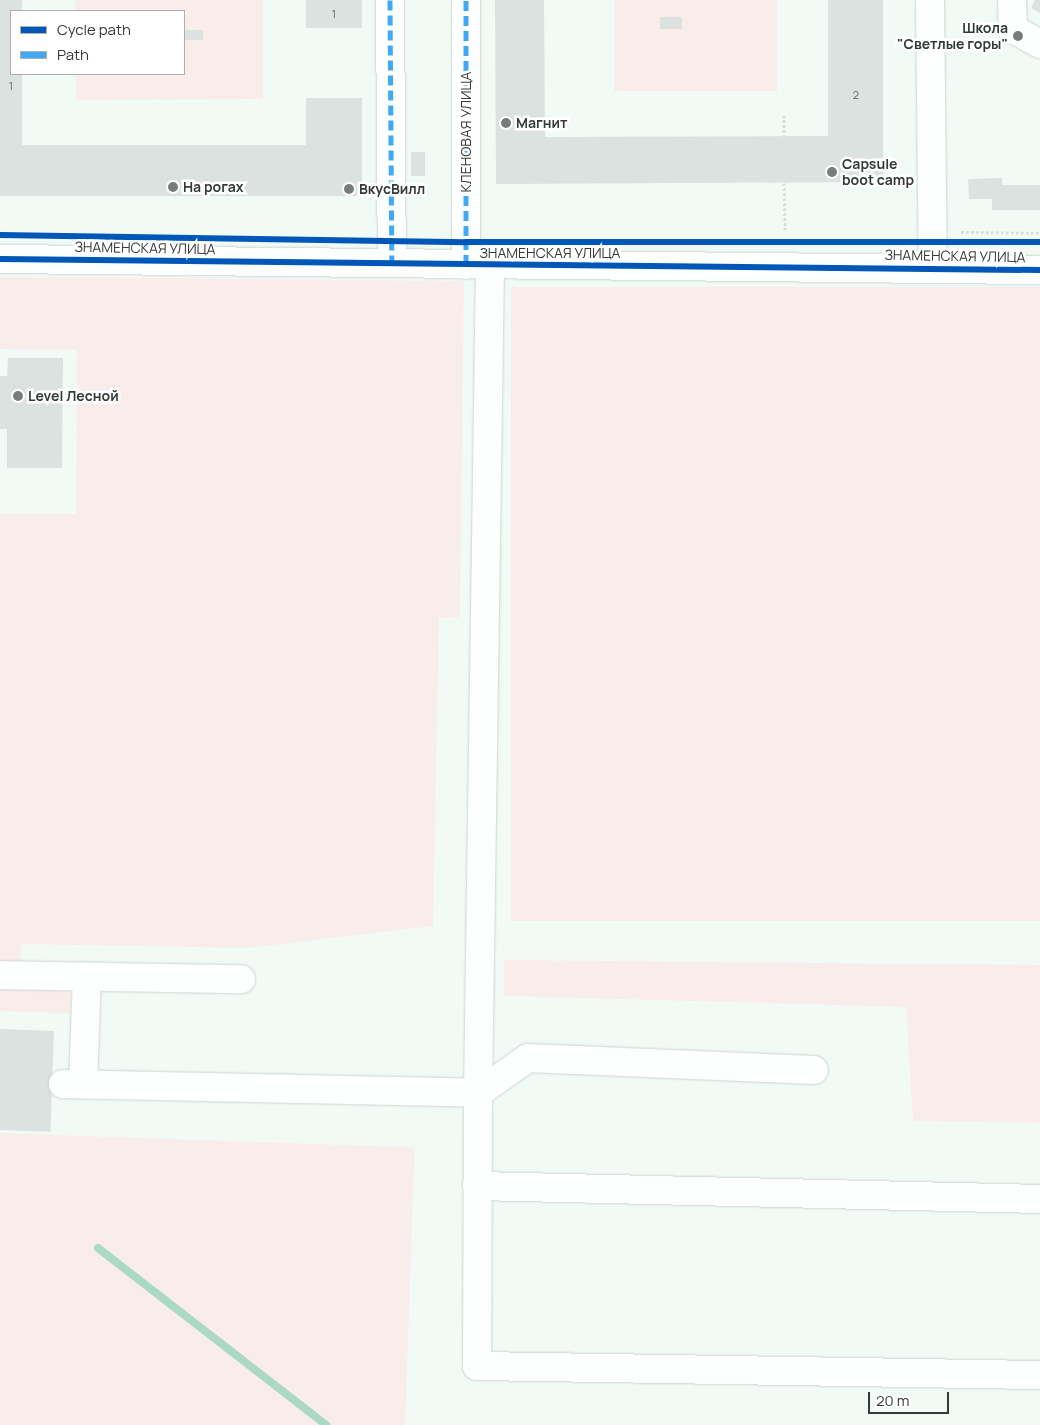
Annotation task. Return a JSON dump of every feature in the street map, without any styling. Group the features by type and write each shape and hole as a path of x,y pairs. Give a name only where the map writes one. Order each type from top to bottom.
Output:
{"street":[{"path":"390,0 392,263"},
{"name":"КЛЕНОВАЯ УЛИЦА","path":"466,0 478,265 477,1366 1040,1375"},
{"path":"930,0 933,268"},
{"path":"1012,0 1013,29 1040,44"},
{"name":"ЗНАМЕНСКАЯ УЛИЦА","path":"0,259 1040,270"},
{"path":"0,975 241,979"},
{"path":"88,977 73,1084 478,1093 528,1058 814,1070"},
{"path":"477,1186 1040,1198"}],"path":[{"path":"784,115 784,136"},
{"path":"784,183 785,230"},
{"path":"955,232 1040,233"}],"shaded area":[{"path":"75,0 263,0 263,99 76,100 76,75 185,75 185,10 75,10"},
{"path":"614,0 777,0 777,91 614,91"},
{"path":"0,277 464,281 460,617 439,618 433,926 248,948 21,944 21,969 0,968 0,514 76,514 77,350 0,349"},
{"path":"511,287 1040,287 1040,921 511,921"},
{"path":"504,960 1040,965 1040,1123 913,1121 906,1007 504,996"},
{"path":"0,985 71,987 70,1013 0,1011"},
{"path":"0,1133 415,1147 405,1425 0,1425"}],"building":[{"path":"0,0 22,0 22,10 10,10 10,75 22,75 22,145 306,145 306,98 362,98 362,196 0,196"},
{"path":"306,0 362,0 362,28 306,28"},
{"path":"495,0 544,0 545,137 828,136 828,0 883,0 883,182 496,184"},
{"path":"1035,0 1040,0 1040,13 1031,8"},
{"path":"660,17 682,17 682,29 660,29"},
{"path":"185,30 203,30 203,40 185,40"},
{"path":"411,152 425,152 425,176 411,176"},
{"path":"1002,178 1002,185 1040,185 1040,210 992,210 992,199 969,199 968,179"},
{"path":"8,358 63,358 62,468 7,468 7,429 0,429 0,376 7,376"},
{"path":"0,1029 54,1031 50,1132 0,1130"}],"waterway":[{"path":"98,1248 326,1425"}],"marked path":[{"path":"390,0 392,263"},
{"path":"466,0 466,265"}],"cycle path":[{"path":"0,235 466,242 1040,242"},
{"path":"0,259 1040,270"}],"place":[{"name":"Школа \"Светлые горы\"","path":"1018,36"},
{"name":"Магнит","path":"506,123"},
{"name":"Capsule boot camp","path":"832,172"},
{"name":"На рогах","path":"173,187"},
{"name":"ВкусВилл","path":"349,189"},
{"name":"Level Лесной","path":"18,396"}]}
